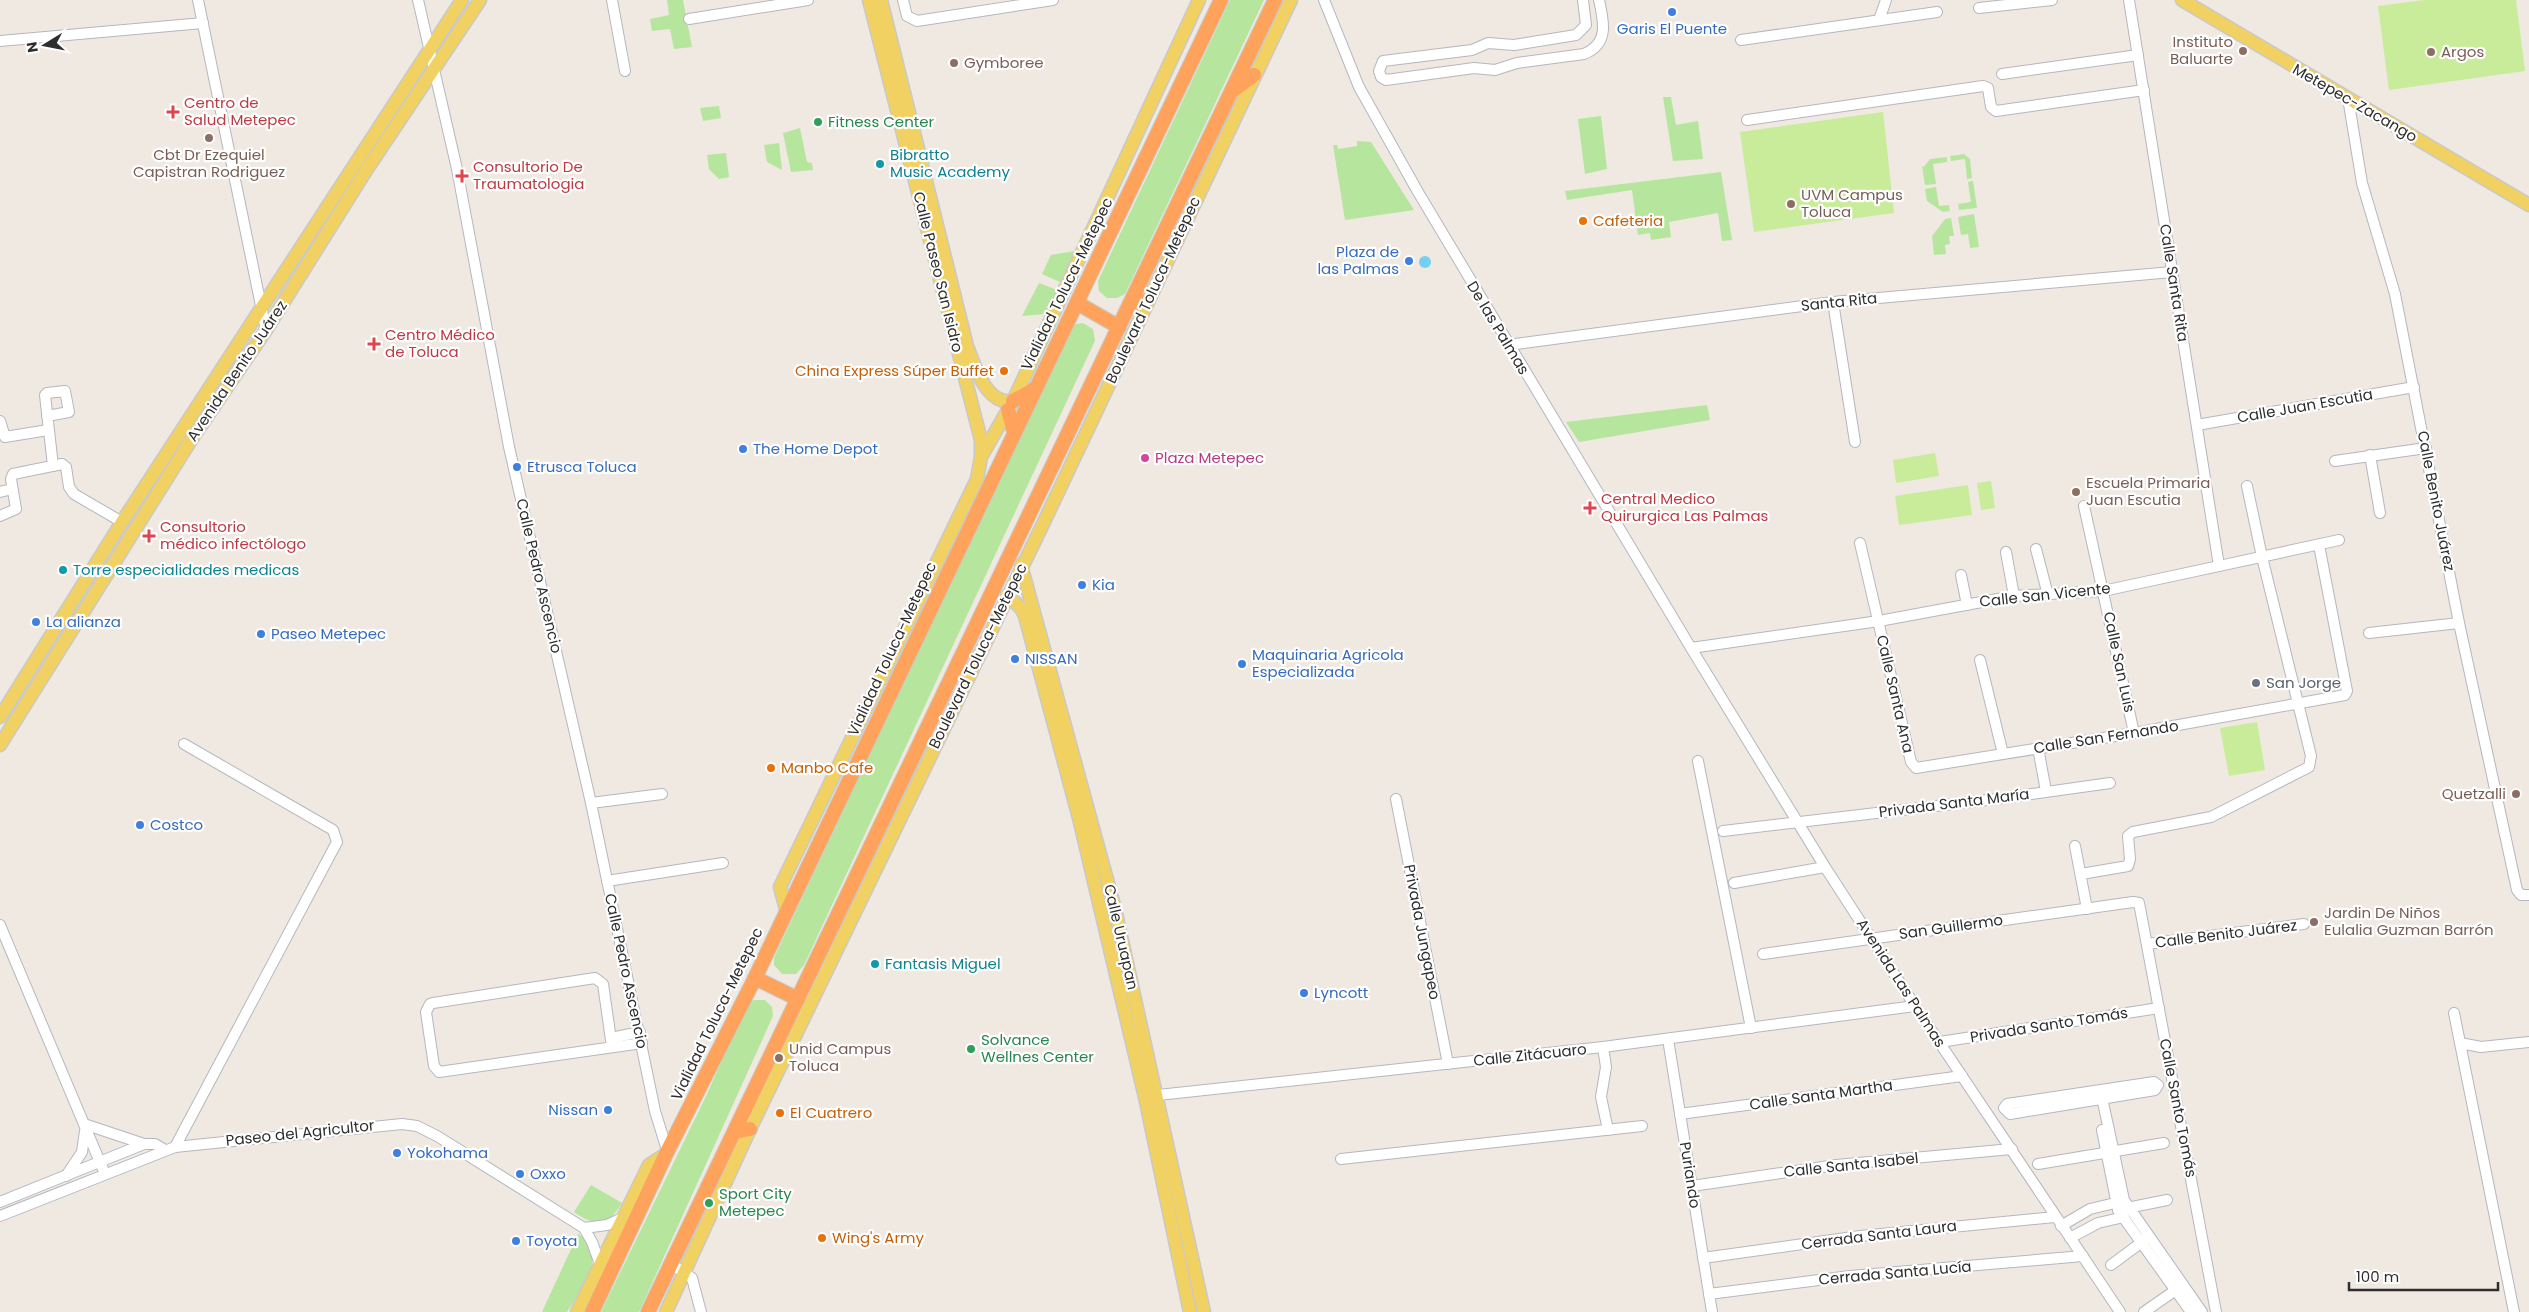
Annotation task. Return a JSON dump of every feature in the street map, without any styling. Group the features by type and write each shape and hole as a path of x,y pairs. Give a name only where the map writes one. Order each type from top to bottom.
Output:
{"highway":[{"name":"Vialidad Toluca-Metepec","path":"592,1312 666,1152 755,978 786,909 1221,0"},
{"path":"648,1312 798,999 979,636 1129,305 1275,0"},
{"path":"1233,90 1254,75"},
{"path":"1129,305 1148,301"},
{"path":"1077,303 1119,327"},
{"path":"1129,305 1139,318"},
{"path":"1014,432 1010,405 1035,389"},
{"path":"977,479 982,499"},
{"path":"755,978 798,999"},
{"path":"734,1133 750,1129"},
{"path":"734,1133 742,1146"}],"main road":[{"name":"Avenida Benito Juárez","path":"0,717 122,522 462,0"},
{"name":"Avenida Benito Juárez","path":"0,745 190,440 266,330 434,68 480,0"},
{"name":"Calle Paseo San Isidro","path":"869,0 973,410 980,440 981,457"},
{"name":"Calle Paseo San Isidro","path":"882,0 966,346 988,389 1010,405"},
{"path":"786,909 780,887 977,479 981,457 1010,405 1199,0"},
{"name":"Boulevard Toluca-Metepec","path":"666,1312 979,636 1007,595 1022,565 1291,0"},
{"name":"Metepec-Zacango","path":"2182,0 2529,205"},
{"name":"Calle Uruapan","path":"1022,565 1115,909 1158,1095 1204,1312"},
{"name":"Calle Uruapan","path":"1007,595 1021,608 1025,616 1079,818 1145,1097 1190,1312"},
{"path":"577,1312 649,1165 666,1152"}],"street":[{"path":"198,0 266,330"},
{"name":"Calle Pedro Ascencio","path":"418,0 457,170 509,448 591,803 657,1118 666,1152"},
{"path":"612,0 625,71"},
{"path":"689,19 808,0"},
{"path":"904,0 907,16 917,22 1053,0"},
{"name":"De las Palmas","path":"1324,0 1359,87 1508,346 1691,648"},
{"path":"1583,0 1586,25 1576,35 1514,45 1488,44 1472,50 1383,61 1379,71 1381,78 1386,80 1474,68 1488,71 1517,63 1584,54 1593,50 1600,42 1604,32 1599,0"},
{"path":"1879,20 1886,0"},
{"path":"1979,8 2049,0"},
{"name":"Calle Santa Rita","path":"2129,0 2219,566"},
{"path":"1741,40 1937,12"},
{"path":"0,41 203,23"},
{"path":"1514,45 1517,63"},
{"path":"1472,50 1474,68"},
{"path":"2002,74 2138,55"},
{"path":"1747,120 1983,86 1988,88 1991,107 1996,111 2144,90"},
{"name":"Calle Benito Juárez","path":"2348,98 2362,183 2395,294 2460,623 2517,890 2521,895 2529,894"},
{"name":"Santa Rita","path":"1508,346 1833,302 2172,272"},
{"path":"1833,302 1856,442"},
{"name":"Calle Juan Escutia","path":"2197,425 2414,387"},
{"path":"47,416 53,466"},
{"path":"0,421 5,437 48,430"},
{"path":"2335,461 2426,448"},
{"path":"2370,455 2380,513"},
{"path":"0,516 15,511 11,479 13,474 65,465 69,486 74,494 122,522"},
{"path":"2081,874 2128,866 2130,859 2128,836 2133,832 2221,813 2309,767 2311,756 2262,557 2247,486"},
{"path":"0,492 12,489"},
{"name":"Calle San Luis","path":"2084,506 2134,733"},
{"name":"Calle San Vicente","path":"1691,648 1879,621 2014,596 2103,591 2339,540"},
{"name":"Calle Santa Ana","path":"1860,543 1913,766"},
{"name":"Calle San Fernando","path":"1913,766 1919,768 2134,733 2345,694 2347,691 2319,545"},
{"path":"2036,549 2048,594"},
{"path":"2006,552 2014,596"},
{"path":"1961,575 1967,605"},
{"path":"2369,634 2460,623"},
{"name":"Avenida Las Palmas","path":"1691,648 1825,867 1915,1006 2120,1312"},
{"path":"1980,660 2002,754"},
{"path":"84,1126 144,1144 155,1144 170,1148 337,842 333,830 184,744"},
{"path":"2038,748 2046,791"},
{"path":"1698,761 1751,1028"},
{"name":"Privada Santa María","path":"1723,831 2110,783"},
{"path":"591,803 662,794"},
{"name":"Privada Jungapeo","path":"1396,799 1448,1064"},
{"path":"2076,846 2087,909"},
{"path":"607,881 723,863"},
{"path":"1734,883 1825,867"},
{"name":"San Guillermo","path":"1763,954 2133,902 2139,903"},
{"name":"Calle Santo Tomás","path":"2139,903 2216,1312"},
{"name":"Calle Benito Juárez","path":"2147,944 2304,924"},
{"path":"0,925 105,1174"},
{"path":"612,1043 602,984 595,978 433,1003 430,1004 426,1012 434,1066 439,1072 612,1043 642,1044"},
{"name":"Calle Zitácuaro","path":"1145,1097 1603,1047 1915,1006"},
{"name":"Privada Santo Tomás","path":"1940,1042 2159,1008"},
{"path":"2454,1013 2514,1312"},
{"path":"612,1043 640,1032"},
{"name":"Puriando","path":"1668,1039 1712,1312"},
{"path":"2460,1043 2481,1047 2529,1042"},
{"path":"1603,1047 1606,1067 1601,1097 1608,1130"},
{"name":"Calle Santa Martha","path":"1680,1114 1962,1076"},
{"path":"2099,1095 2010,1114 2004,1108 2007,1104 2099,1095"},
{"path":"2099,1095 2121,1209 2146,1240 2179,1287 2202,1312"},
{"name":"Paseo del Agricultor","path":"0,1216 170,1148 392,1123 417,1126 444,1140 584,1228"},
{"path":"66,1176 82,1152 84,1126"},
{"path":"1341,1159 1642,1126"},
{"path":"2038,1164 2164,1143"},
{"path":"0,1202 100,1164 144,1144"},
{"name":"Calle Santa Isabel","path":"1692,1186 1836,1165 2012,1149"},
{"path":"2061,1226 2090,1209 2121,1209 2168,1200"},
{"path":"2070,1238 2121,1209"},
{"name":"Cerrada Santa Laura","path":"1703,1258 1860,1236 2055,1216"},
{"path":"600,1264 592,1242 584,1228 607,1225 622,1218"},
{"path":"2110,1265 2146,1240"},
{"name":"Cerrada Santa Lucía","path":"1709,1294 1850,1276 2082,1256"},
{"path":"671,1264 692,1278 696,1286 701,1312"},
{"path":"2144,1312 2179,1287"},
{"path":"2179,1287 2191,1312"}],"green space":[{"path":"667,0 683,0 692,47 674,49 670,29 652,31 650,19 669,15"},
{"path":"1230,0 1264,0 1125,294 1117,298 1107,298 1099,291 1098,281"},
{"path":"2424,0 2516,0 2525,71 2389,90 2378,6"},
{"path":"1663,97 1671,97 1676,125 1698,121 1703,159 1673,161"},
{"path":"719,106 721,118 703,121 700,108"},
{"path":"1883,112 1894,213 1754,232 1740,132"},
{"path":"1601,116 1607,169 1585,174 1578,119"},
{"path":"800,128 807,162 812,163 813,170 791,172 783,133"},
{"path":"1357,141 1371,142 1414,210 1345,220 1333,145 1337,145 1338,149 1357,146"},
{"path":"779,143 782,170 767,162 764,145"},
{"path":"726,153 729,177 719,179 709,169 707,155"},
{"path":"1964,154 1970,159 1972,178 1967,179 1965,159 1951,161 1950,156"},
{"path":"1947,157 1947,162 1933,164 1936,184 1925,185 1922,166 1924,167 1930,159"},
{"path":"1721,172 1732,240 1722,241 1718,213 1669,222 1671,237 1651,240 1650,233 1638,235 1632,190 1567,200 1565,191"},
{"path":"1973,181 1977,208 1959,210 1958,204 1971,202 1968,182"},
{"path":"1936,187 1939,206 1949,205 1950,211 1943,212 1927,201 1925,189"},
{"path":"1974,214 1979,247 1970,248 1968,234 1961,235 1958,217"},
{"path":"1951,218 1954,236 1949,236 1950,244 1945,245 1946,254 1934,255 1932,236 1945,219"},
{"path":"1075,251 1060,282 1042,274 1051,255"},
{"path":"1039,283 1057,290 1045,314 1022,316"},
{"path":"1083,323 1093,329 1095,340 1093,345 804,965 796,974 782,974 774,965 774,958 1067,333 1076,324"},
{"path":"1707,405 1710,420 1579,442 1566,422"},
{"path":"1935,453 1939,476 1896,483 1893,460"},
{"path":"1991,481 1995,508 1981,510 1977,483"},
{"path":"1968,485 1972,515 1899,525 1895,496"},
{"path":"2257,722 2265,770 2229,776 2220,728"},
{"path":"754,1000 765,1000 772,1007 773,1016 639,1312 601,1312 707,1094 746,1005"},
{"path":"591,1185 622,1203 612,1216 601,1222 588,1220 574,1212"},
{"path":"578,1234 587,1242 592,1252 590,1272 585,1283 567,1312 542,1312"}],"water":[{"path":"1425,256 1431,262 1425,268 1419,262"}],"place":[{"name":"Garis El Puente","path":"1672,12"},
{"name":"Instituto Baluarte","path":"2243,51"},
{"name":"Argos","path":"2431,52"},
{"name":"Gymboree","path":"954,63"},
{"name":"Centro de Salud Metepec","path":"173,112"},
{"name":"Fitness Center","path":"818,122"},
{"name":"Cbt Dr Ezequiel Capistran Rodriguez","path":"209,138"},
{"name":"Bibratto Music Academy","path":"880,164"},
{"name":"Consultorio De Traumatologia","path":"462,176"},
{"name":"UVM Campus Toluca","path":"1791,204"},
{"name":"Cafeteria","path":"1583,221"},
{"name":"Plaza de las Palmas","path":"1409,261"},
{"name":"Centro Médico de Toluca","path":"374,344"},
{"name":"China Express Súper Buffet","path":"1004,371"},
{"name":"The Home Depot","path":"743,449"},
{"name":"Plaza Metepec","path":"1145,458"},
{"name":"Etrusca Toluca","path":"517,467"},
{"name":"Escuela Primaria Juan Escutia","path":"2076,492"},
{"name":"Central Medico Quirurgica Las Palmas","path":"1590,508"},
{"name":"Consultorio médico infectólogo","path":"149,536"},
{"name":"Torre especialidades medicas","path":"63,570"},
{"name":"Kia","path":"1082,585"},
{"name":"La alianza","path":"36,622"},
{"name":"Paseo Metepec","path":"261,634"},
{"name":"NISSAN","path":"1015,659"},
{"name":"Maquinaria Agricola Especializada","path":"1242,664"},
{"name":"San Jorge","path":"2256,683"},
{"name":"Manbo Cafe","path":"771,768"},
{"name":"Quetzalli","path":"2516,794"},
{"name":"Costco","path":"140,825"},
{"name":"Jardin De Niños Eulalia Guzman Barrón","path":"2314,922"},
{"name":"Fantasis Miguel","path":"875,964"},
{"name":"Lyncott","path":"1304,993"},
{"name":"Solvance Wellnes Center","path":"971,1049"},
{"name":"Unid Campus Toluca","path":"779,1058"},
{"name":"Nissan","path":"608,1110"},
{"name":"El Cuatrero","path":"780,1113"},
{"name":"Yokohama","path":"397,1153"},
{"name":"Oxxo","path":"520,1174"},
{"name":"Sport City Metepec","path":"709,1203"},
{"name":"Wing's Army","path":"822,1238"},
{"name":"Toyota","path":"516,1241"}]}
